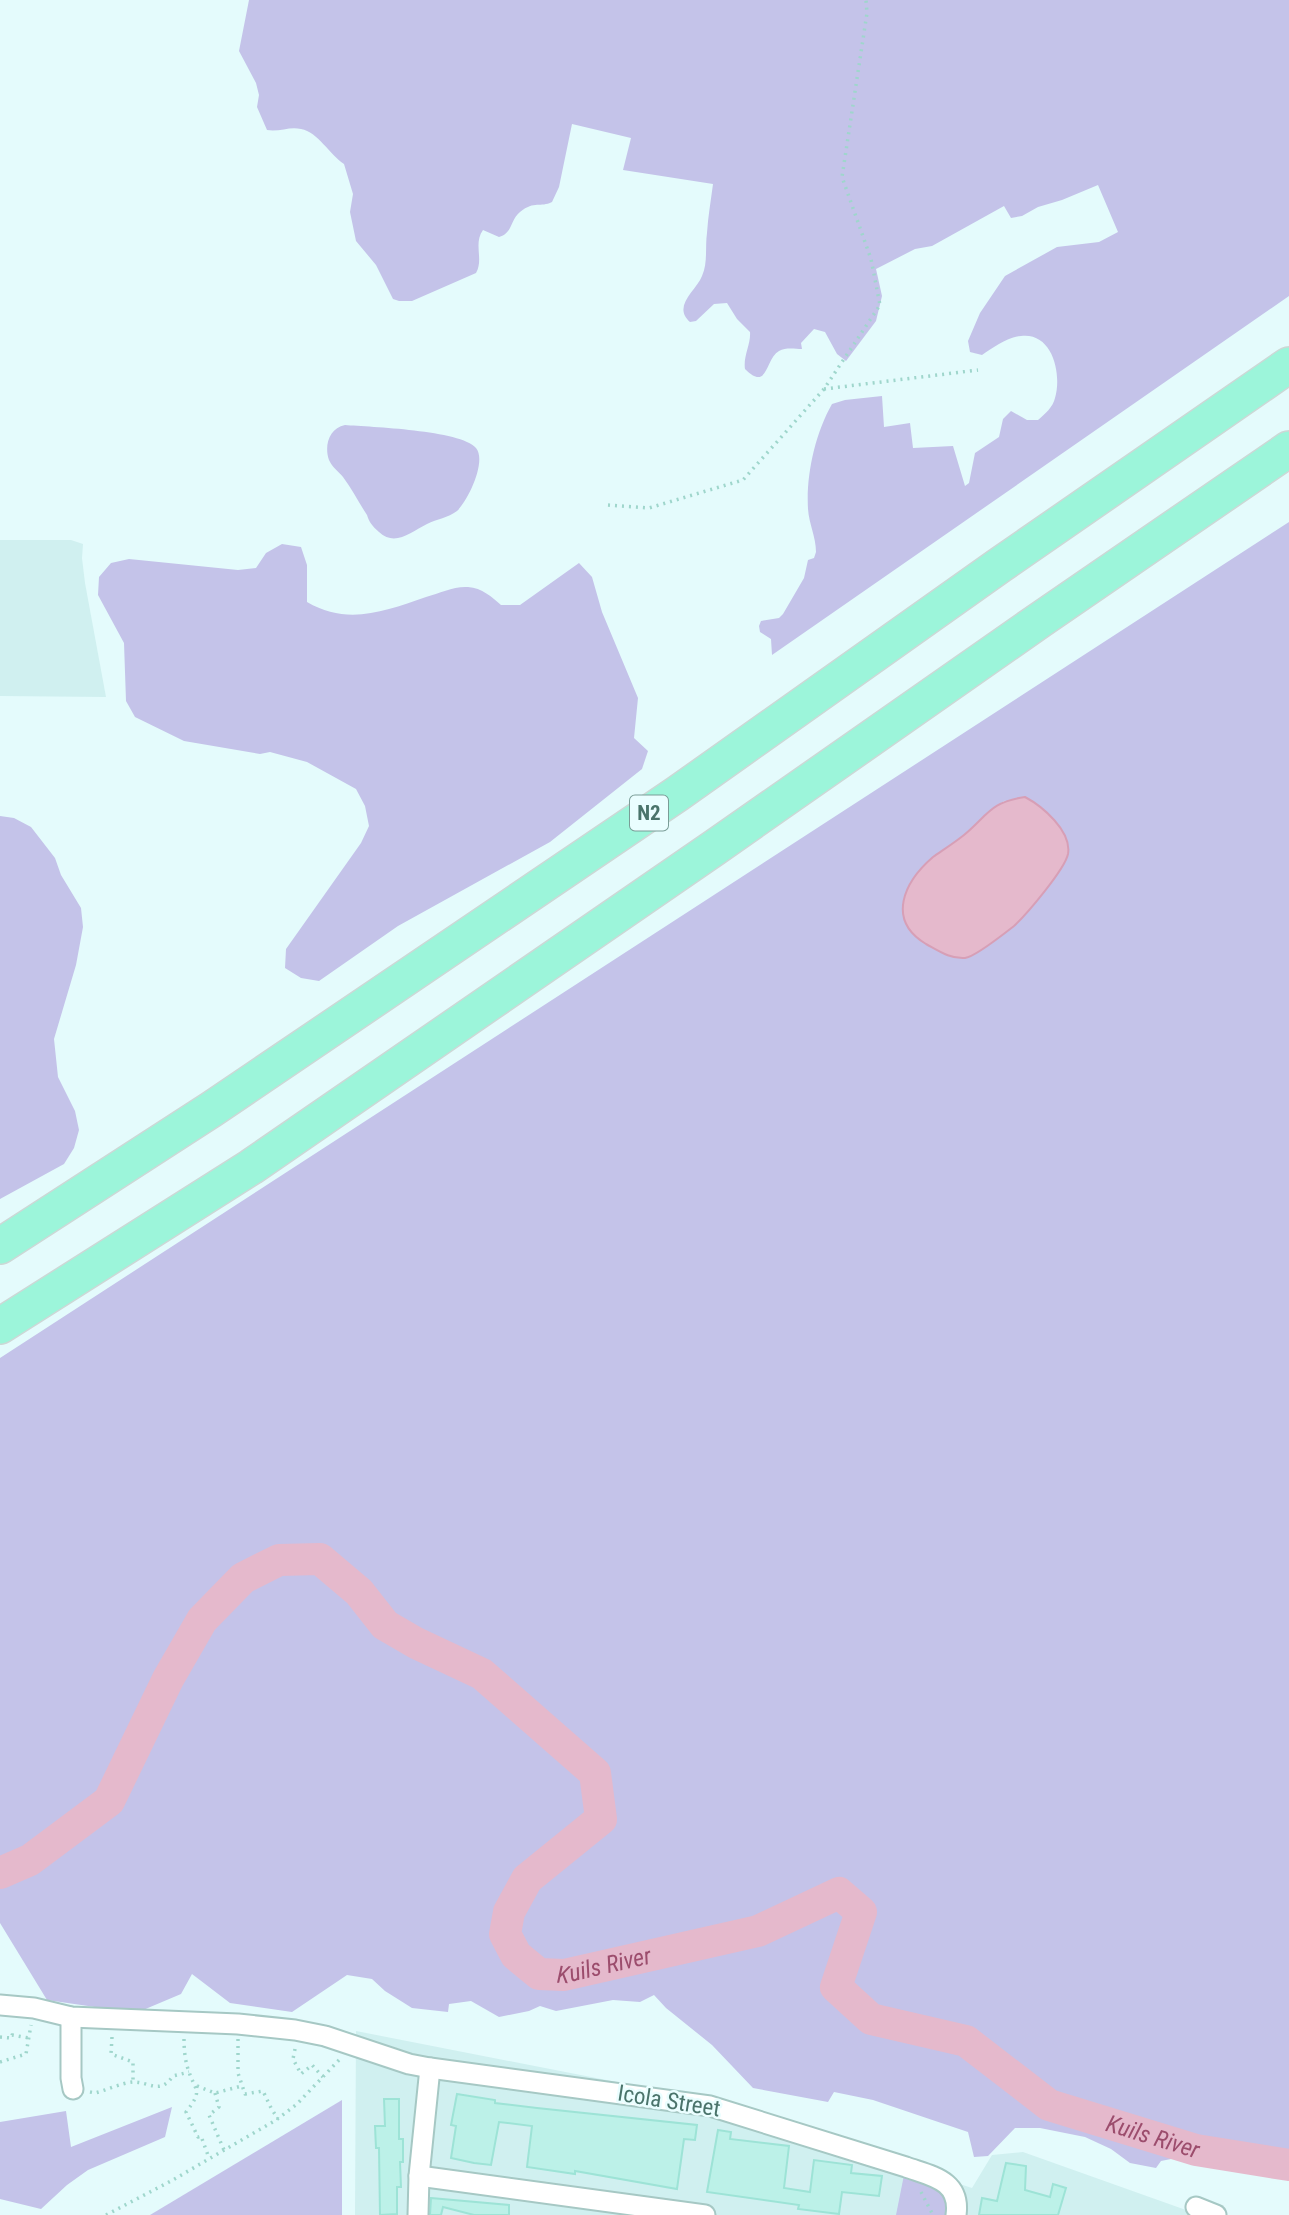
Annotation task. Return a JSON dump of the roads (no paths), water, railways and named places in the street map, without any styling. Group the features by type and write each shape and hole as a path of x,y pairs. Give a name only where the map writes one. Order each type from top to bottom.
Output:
{"highway":[{"name":"N2","path":"0,1246 212,1109 677,794 1000,565 1289,365"},
{"path":"0,1326 251,1167 1289,449"}],"street":[{"name":"Icola Street","path":"0,2005 34,2008 71,2017 238,2024 295,2030 325,2036 409,2064 430,2068 688,2102 736,2113 936,2178 951,2187 955,2193 956,2215"},
{"path":"71,2017 73,2089"},
{"path":"418,2215 419,2176 430,2068"},
{"path":"419,2176 705,2215"},
{"path":"1196,2207 1216,2215"}],"waterway":[{"name":"Kuils River","path":"0,1873 30,1860 109,1801 168,1679 202,1620 243,1578 279,1560 320,1559 359,1592 385,1625 482,1674 595,1773 601,1819 527,1879 509,1912 505,1934 516,1955 539,1974 564,1975 758,1931 839,1893 861,1912 836,1987 871,2019 966,2041 1049,2105 1196,2150 1289,2165"}]}
